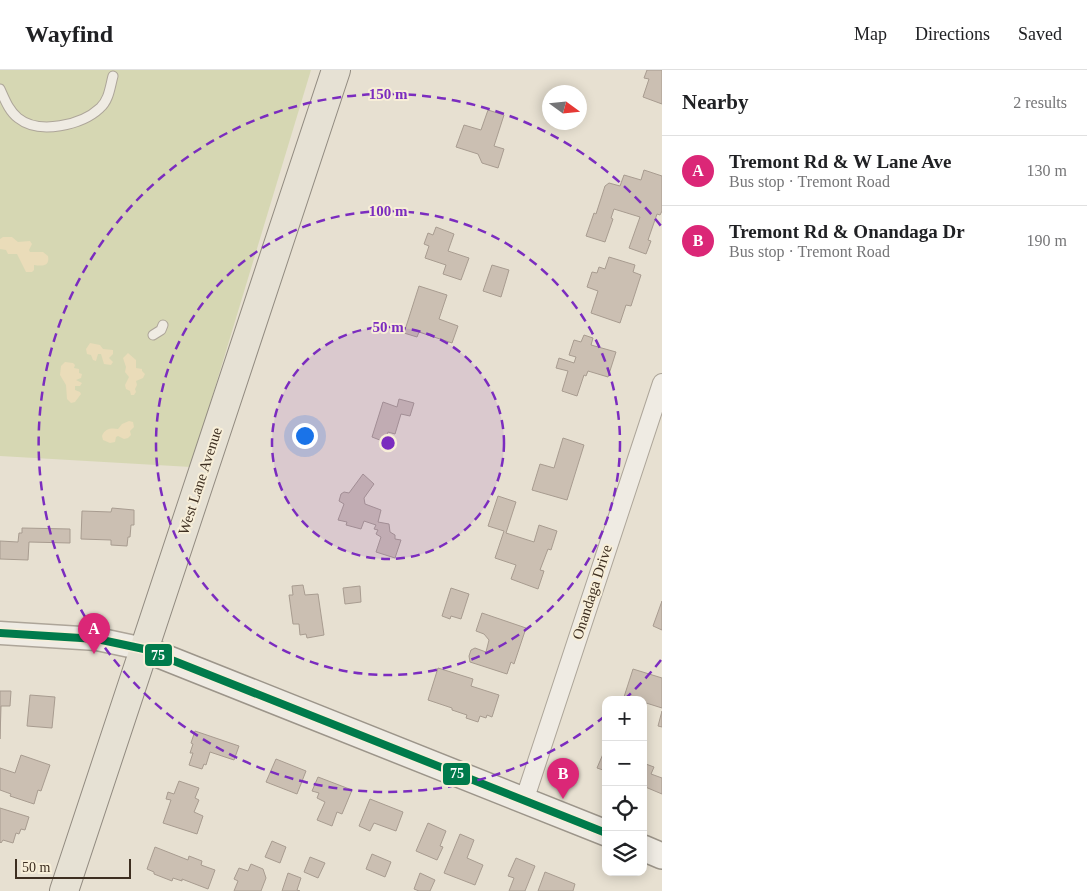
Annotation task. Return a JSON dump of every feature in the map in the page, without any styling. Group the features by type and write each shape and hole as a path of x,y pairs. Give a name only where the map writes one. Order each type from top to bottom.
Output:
{"main road":[{"name":"West Lane Avenue","path":"68,890 144,649 336,70"},
{"path":"144,649 602,831"},
{"path":"647,850 662,856"}],"street":[{"name":"Onandaga Drive","path":"524,801 662,383"},
{"path":"0,633 97,639 144,649"}],"lane":[{"path":"0,89 8,107 19,119 33,125 71,124 85,119 102,107 108,96 112,76"},
{"path":"153,335 161,330 163,325"}],"green space":[{"path":"0,70 311,70 191,467 0,456"}],"sand":[{"path":"12,237 18,242 30,241 32,244 30,252 43,252 48,256 47,264 34,265 32,272 26,272 17,254 8,254 6,250 0,249 0,239"},
{"path":"90,343 100,345 103,349 113,350 113,354 109,358 113,362 111,365 104,364 101,354 98,354 96,361 93,360 91,355 87,354 86,349"},
{"path":"128,353 136,360 136,368 142,369 145,374 143,378 136,381 136,392 134,395 131,395 125,385 129,377 125,372 126,367 123,358"},
{"path":"65,362 73,363 75,365 74,368 79,369 79,373 82,374 81,378 76,380 82,383 80,386 75,386 75,390 81,394 75,402 71,403 67,399 66,385 60,375 61,366"},
{"path":"129,421 133,422 134,427 130,431 131,435 128,438 124,439 118,436 115,442 110,443 103,440 103,433 107,430 118,429 122,424"}],"building":[{"path":"647,70 662,70 662,104 643,97 649,79 644,78"},
{"path":"488,110 504,115 494,146 504,149 498,168 482,163 478,154 456,147 464,125 481,130"},
{"path":"644,170 662,176 662,211 660,215 657,214 648,240 651,241 646,254 629,248 640,217 614,209 611,218 613,219 605,242 586,236 594,213 596,214 605,186 609,183 620,186 624,175 641,180"},
{"path":"436,227 454,234 448,251 469,258 461,280 443,274 446,265 425,258 429,246 424,244 428,233 433,235"},
{"path":"609,257 635,265 633,272 641,275 631,306 626,305 620,323 591,313 598,291 587,287 592,272 597,273 599,267 605,269"},
{"path":"492,265 509,270 501,297 483,291"},
{"path":"419,286 447,295 439,319 458,326 452,343 419,332 417,337 404,333"},
{"path":"584,335 593,338 591,345 616,352 608,377 588,371 586,376 584,375 577,396 562,391 568,371 556,368 559,358 574,363 576,357 569,355 574,340 581,342"},
{"path":"399,399 414,403 410,416 401,414 395,434 388,432 385,442 372,437 383,402 397,407"},
{"path":"563,438 584,445 567,500 532,490 540,464 554,468"},
{"path":"363,474 374,484 364,498 365,504 381,510 378,522 389,524 390,532 395,535 395,539 401,540 395,558 376,552 381,537 376,534 378,530 374,529 376,525 364,521 361,529 346,525 347,522 338,520 344,504 339,501 341,494 344,492 349,493"},
{"path":"498,496 516,502 506,533 534,542 539,525 557,531 551,550 548,549 540,570 544,571 538,589 511,579 516,565 495,558 504,531 488,526"},
{"path":"112,508 134,510 134,525 131,525 127,546 111,545 111,540 81,539 82,511 111,512"},
{"path":"22,528 70,529 70,543 29,542 28,560 0,559 0,541 18,542 19,533 22,533"},
{"path":"303,585 305,595 318,594 324,635 307,638 306,634 300,635 299,624 293,624 289,595 293,595 292,586"},
{"path":"360,586 361,602 345,604 343,588"},
{"path":"451,588 469,594 461,619 451,616 450,619 442,616"},
{"path":"662,601 662,630 653,626"},
{"path":"482,613 526,628 514,664 511,662 507,674 470,662 471,650 475,648 486,652 489,640 484,634 476,631"},
{"path":"438,668 473,679 471,686 499,695 492,717 487,715 486,718 480,716 478,722 466,718 467,715 452,710 452,708 428,700"},
{"path":"633,669 662,678 662,708 647,703 647,696 624,696"},
{"path":"0,691 11,691 10,706 1,706 0,739"},
{"path":"30,695 55,697 52,728 27,726"},
{"path":"662,711 662,727 658,726"},
{"path":"195,731 239,746 234,760 210,752 206,765 204,764 202,769 189,765 193,753 190,753 193,744 191,743"},
{"path":"21,755 50,765 41,791 38,790 34,804 10,796 11,794 0,790 0,768 15,773"},
{"path":"602,756 602,770 597,768"},
{"path":"276,759 306,771 297,794 266,782"},
{"path":"647,764 654,767 651,774 662,778 662,794 647,788"},
{"path":"318,777 352,790 342,814 337,812 332,826 317,820 325,802 317,798 319,793 312,791"},
{"path":"179,781 199,788 195,798 199,800 194,812 203,816 197,834 163,823 171,800 166,799 168,792 174,794"},
{"path":"370,799 403,812 396,831 374,823 370,831 359,826"},
{"path":"0,808 29,817 25,830 21,829 19,834 16,833 13,843 3,840 0,842"},
{"path":"428,823 446,831 440,846 443,847 437,860 416,851"},
{"path":"460,834 474,840 467,858 483,865 475,885 444,873"},
{"path":"272,841 286,847 280,863 265,857"},
{"path":"155,847 188,860 189,856 202,861 201,865 215,870 208,889 182,879 182,881 173,878 172,881 147,869"},
{"path":"372,854 391,862 385,877 366,869"},
{"path":"310,857 325,863 318,878 304,872"},
{"path":"516,858 535,866 525,891 509,891 514,878 508,876"},
{"path":"251,864 263,869 266,878 261,891 234,891 238,881 234,879 239,868 248,871"},
{"path":"545,872 575,884 573,891 538,891"},
{"path":"288,873 301,878 297,890 300,891 282,891"},
{"path":"420,873 435,880 430,891 414,889"}],"transit line":[{"name":"75","path":"0,633 97,639 144,649 602,831"}],"place":[{"name":"Tremont Rd & W Lane Ave","path":"94,654"},
{"name":"Tremont Rd & Onandaga Dr","path":"563,799"}]}
